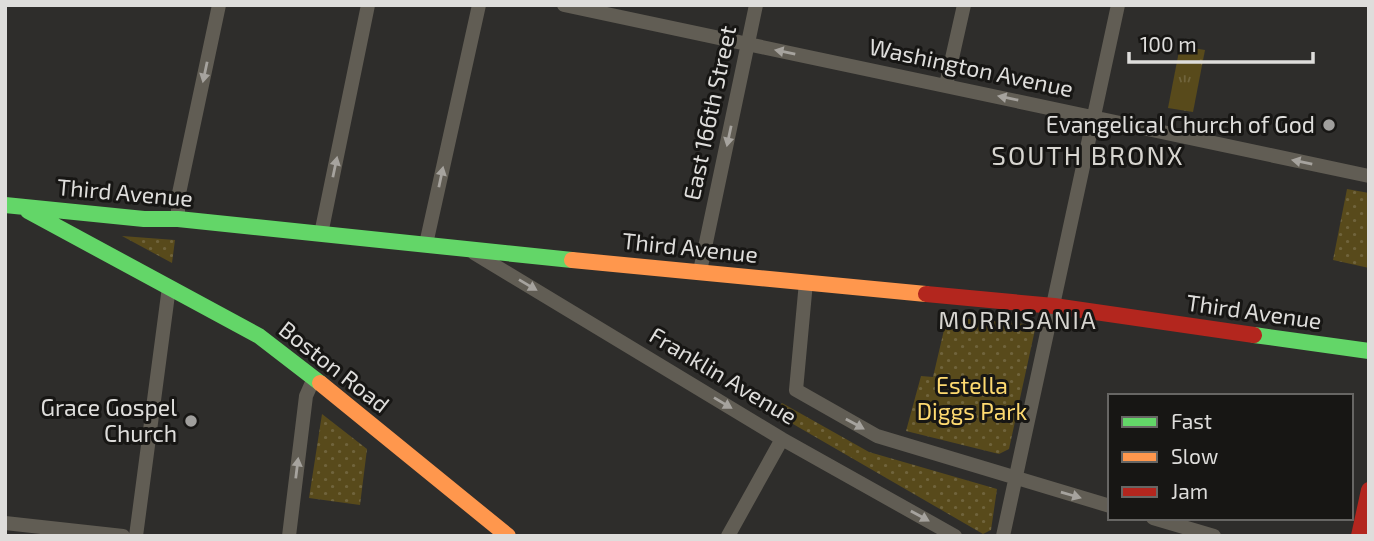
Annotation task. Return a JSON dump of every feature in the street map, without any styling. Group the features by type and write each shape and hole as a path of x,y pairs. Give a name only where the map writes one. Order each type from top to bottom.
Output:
{"main road":[{"name":"Third Avenue","path":"13,206 144,219 178,219 1054,306 1369,351"},
{"name":"Boston Road","path":"13,206 259,337 314,378 508,536"},
{"name":"Boston Road","path":"93,213 94,235 116,259"},
{"path":"1359,536 1369,490"}],"street":[{"path":"178,219 178,198 219,5"},
{"path":"321,234 368,5"},
{"path":"426,244 479,5"},
{"name":"Washington Avenue","path":"564,5 1369,176"},
{"name":"East 166th Street","path":"700,271 756,5"},
{"path":"946,85 964,5"},
{"path":"1003,536 1118,5"},
{"name":"Franklin Avenue","path":"470,250 782,439 955,536"},
{"path":"806,282 796,390 877,436 1108,505"},
{"path":"136,536 169,287"},
{"path":"289,536 306,396 314,378"},
{"path":"728,536 782,439"},
{"path":"1160,520 1214,536"},
{"path":"5,523 123,536"}],"green space":[{"path":"1180,46 1205,50 1193,112 1168,108"},
{"path":"1347,189 1369,193 1369,268 1333,260"},
{"path":"122,236 175,240 172,263"},
{"name":"Estella Diggs Park","path":"947,317 1036,325 1009,449 999,454 906,431 921,376 933,377"},
{"path":"782,403 869,452 997,489 991,530 983,534 774,413"},
{"path":"322,414 367,449 360,505 309,498"}],"traffic: fast":[{"path":"5,205 144,219 178,219 572,260"},
{"path":"28,211 259,336 320,383"},
{"path":"1254,335 1369,351"}],"traffic: slow":[{"path":"572,260 926,294"},
{"path":"320,383 508,536"}],"traffic: jam":[{"path":"926,294 1054,306 1254,335"},
{"path":"1359,536 1369,490"}],"place":[{"name":"Evangelical Church of God","path":"1329,125"},
{"name":"Grace Gospel Church","path":"191,421"}],"district":[{"name":"SOUTH BRONX","path":"1088,156"},
{"name":"MORRISANIA","path":"1018,321"}]}
